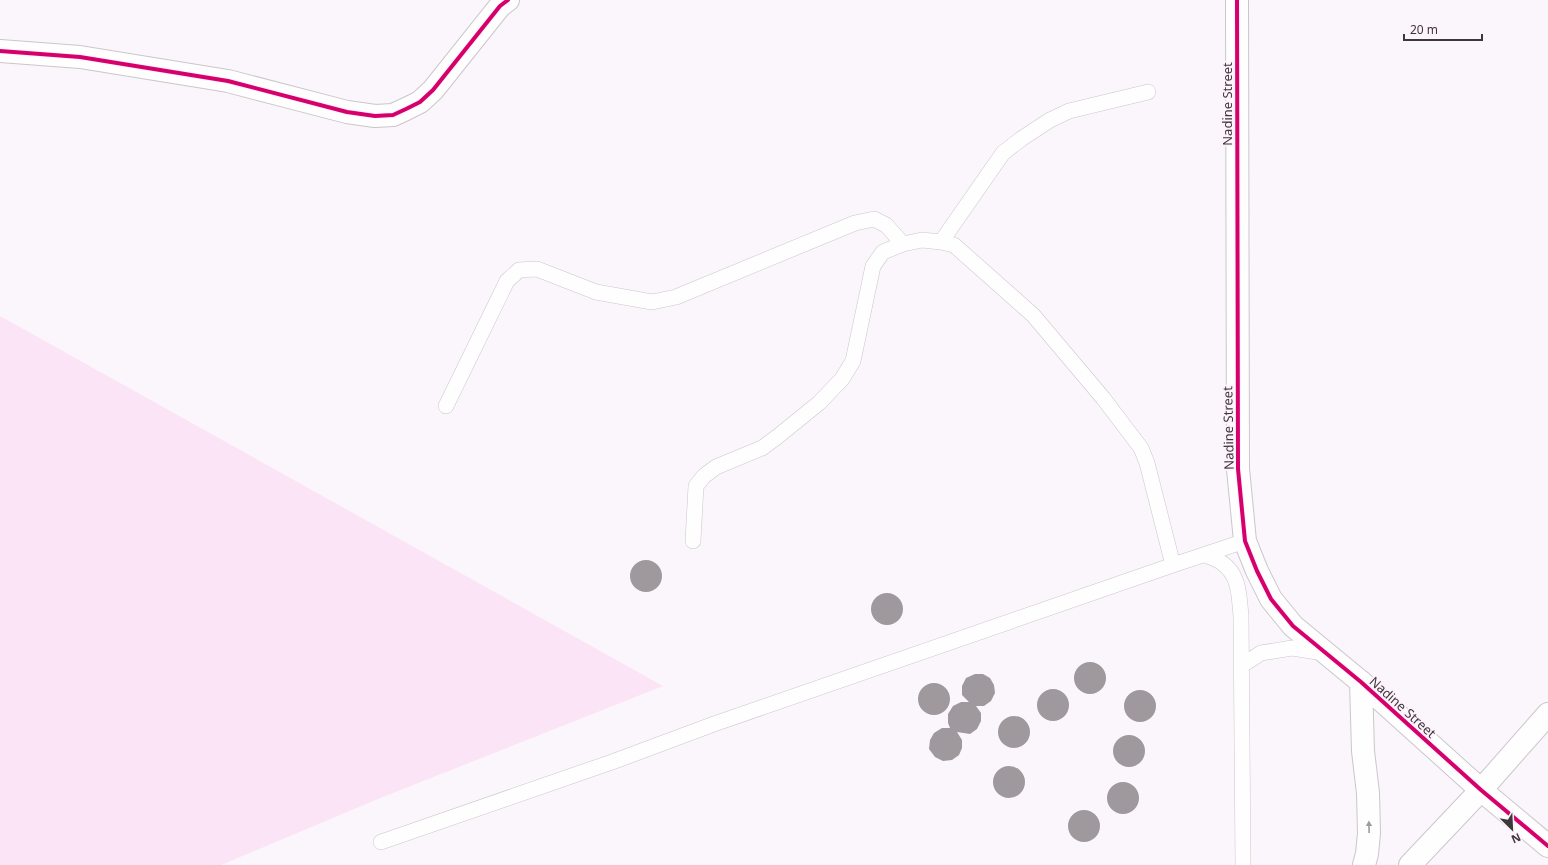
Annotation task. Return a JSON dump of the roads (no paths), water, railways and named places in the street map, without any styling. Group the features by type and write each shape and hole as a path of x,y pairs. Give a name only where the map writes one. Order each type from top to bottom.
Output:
{"street":[{"path":"0,51 80,57 220,80 347,112 375,116 393,115 420,102 433,90 500,6 508,0"},
{"name":"Nadine Street","path":"1237,0 1238,469 1245,541 1271,599 1293,626 1361,682 1481,790 1548,846"},
{"path":"1361,682 1363,751 1368,793 1369,832 1364,865"},
{"path":"1410,865 1481,790 1548,714"}],"lane":[{"path":"941,242 1003,153 1021,139 1050,120 1069,112 1148,92"},
{"path":"446,406 507,281 519,270 536,269 596,292 652,302 676,297 855,223 874,219 886,225 903,244"},
{"path":"693,542 696,486 704,476 716,467 762,448 819,403 842,379 853,361 873,266 883,252 903,244 922,240 954,245 1033,315 1103,398 1141,448 1147,463 1173,565"},
{"path":"382,842 612,762 729,719 1245,541"},
{"path":"1205,555 1222,563 1234,575 1238,591 1241,616 1243,865"},
{"path":"1241,666 1261,653 1292,648 1325,653"}]}
